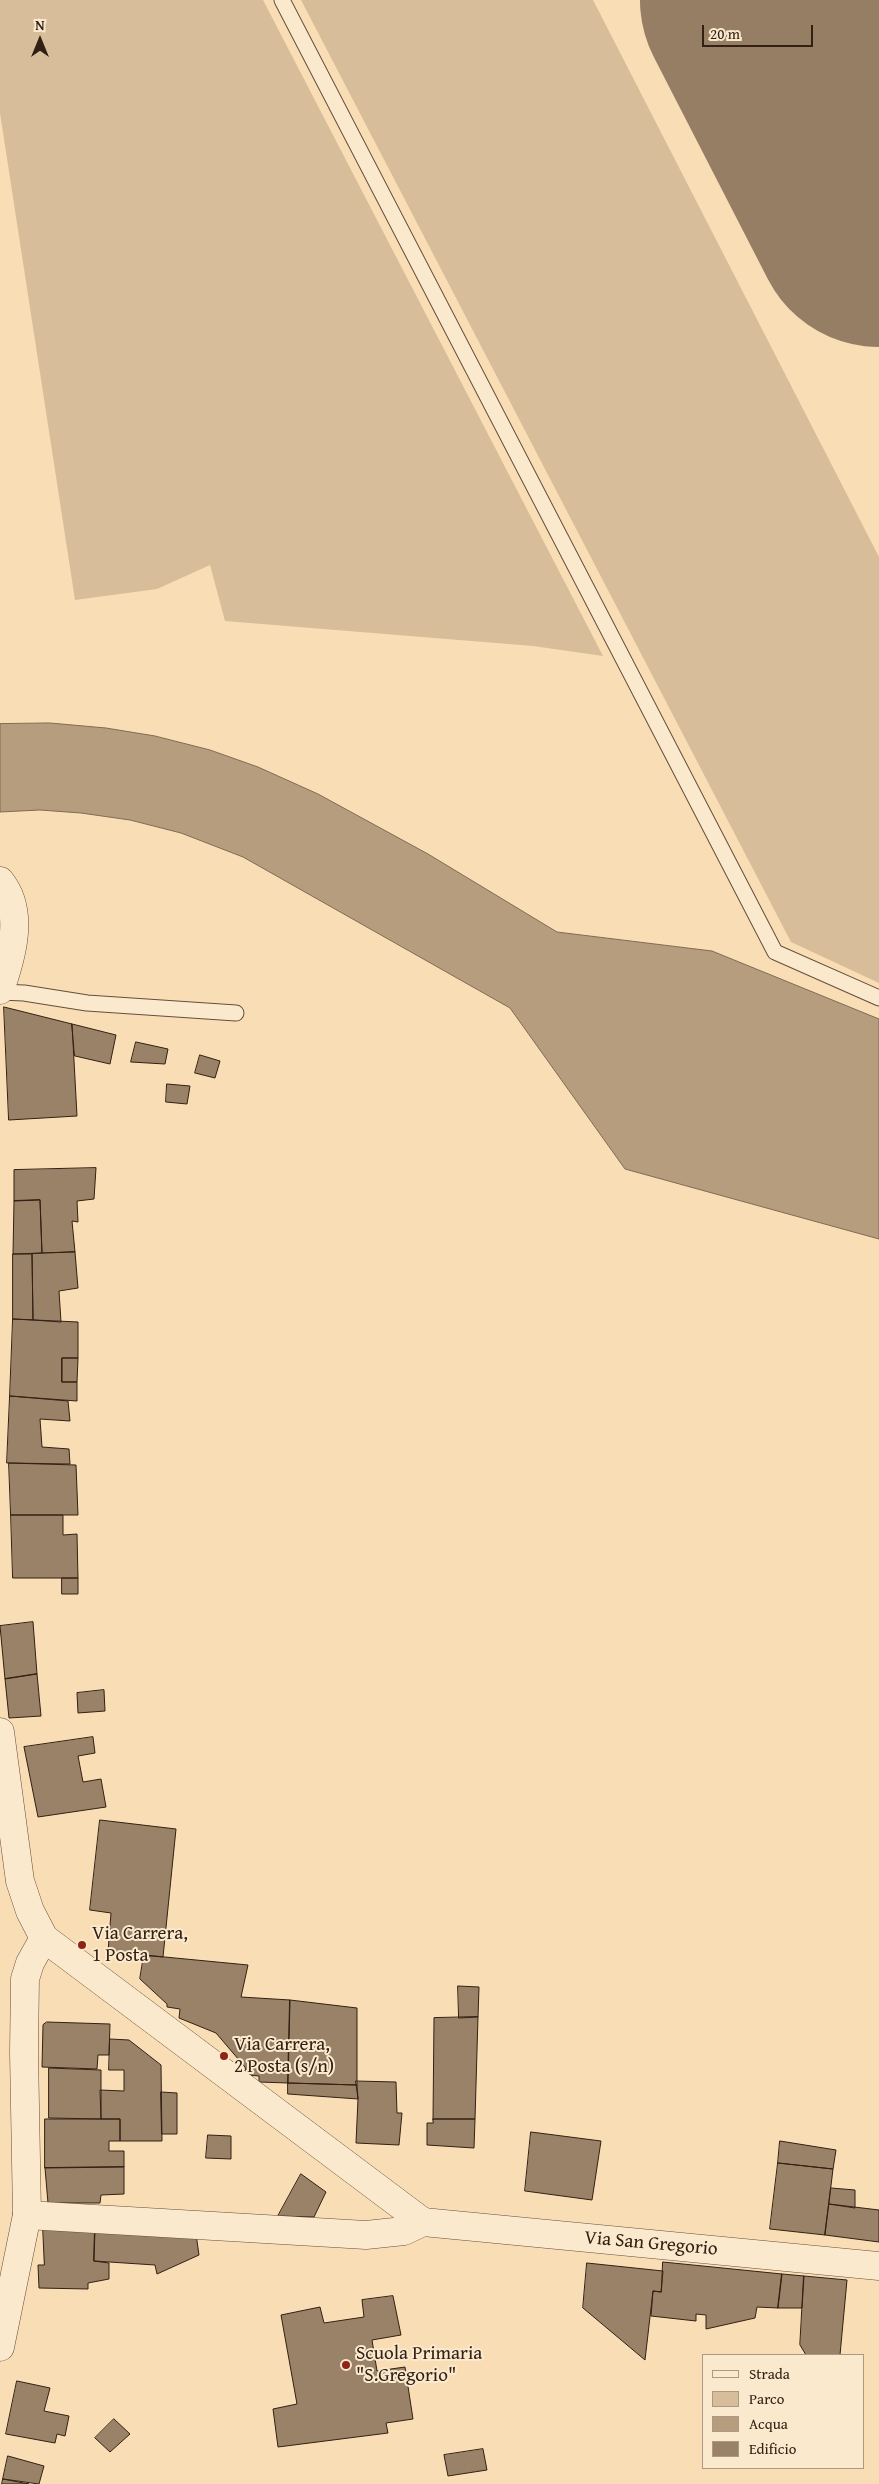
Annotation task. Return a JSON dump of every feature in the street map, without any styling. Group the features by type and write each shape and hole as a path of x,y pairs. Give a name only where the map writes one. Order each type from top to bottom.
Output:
{"street":[{"path":"0,881 6,888 12,902 14,940 10,962 0,991"},
{"path":"0,1732 20,1881 30,1911 44,1938 423,2222 404,2231 366,2235 27,2215"},
{"path":"0,2347 27,2215 24,2052 25,1979 30,1963 44,1938"},
{"name":"Via San Gregorio","path":"423,2222 879,2266"}],"lane":[{"path":"282,0 775,952 879,998"},
{"path":"0,991 87,1003 236,1013"}],"green space":[{"path":"0,0 263,0 603,656 533,646 225,621 210,565 157,589 75,600 0,113"},
{"path":"301,0 593,0 879,557 879,983 791,942"}],"water":[{"path":"50,723 106,728 155,736 210,750 258,767 318,794 428,854 557,932 712,951 879,1019 879,1239 625,1169 510,1008 243,857 181,833 130,820 81,813 40,810 0,812 0,724"}],"building":[{"path":"4,1007 72,1024 77,1116 9,1120"},
{"path":"72,1024 116,1035 110,1064 75,1056"},
{"path":"136,1042 168,1049 165,1064 131,1062"},
{"path":"200,1055 220,1061 215,1078 195,1073"},
{"path":"167,1084 190,1086 187,1104 166,1102"},
{"path":"96,1168 94,1199 77,1201 78,1222 72,1221 75,1252 42,1253 40,1200 14,1201 14,1170"},
{"path":"40,1200 42,1253 13,1254 14,1201"},
{"path":"75,1252 78,1288 59,1291 61,1322 33,1320 32,1254"},
{"path":"13,1254 32,1254 33,1320 13,1319"},
{"path":"13,1319 78,1322 78,1358 62,1358 62,1382 77,1382 77,1401 10,1396"},
{"path":"62,1358 78,1358 77,1382 62,1382"},
{"path":"10,1396 68,1401 70,1421 40,1419 42,1447 69,1449 70,1464 7,1463"},
{"path":"9,1463 76,1465 78,1515 11,1515"},
{"path":"11,1515 63,1515 63,1535 77,1534 78,1578 13,1578"},
{"path":"62,1578 78,1578 78,1594 62,1594"},
{"path":"33,1622 37,1674 5,1679 0,1626"},
{"path":"37,1674 41,1716 9,1718 5,1679"},
{"path":"104,1690 105,1711 78,1713 77,1693"},
{"path":"93,1737 95,1753 78,1756 83,1782 101,1779 106,1807 38,1817 24,1747"},
{"path":"100,1820 176,1829 163,1957 108,1952 111,1913 90,1910"},
{"path":"144,1955 248,1965 241,1997 290,2000 288,2083 259,2082 259,2076 247,2075 245,2067 216,2033 179,2018 180,2009 167,2007 167,2004 140,1979"},
{"path":"458,1986 479,1987 478,2017 459,2018"},
{"path":"290,2000 357,2008 357,2085 288,2083"},
{"path":"478,2017 475,2119 433,2119 434,2018"},
{"path":"47,2022 110,2024 109,2055 98,2055 97,2069 42,2067 43,2025"},
{"path":"110,2039 129,2040 161,2065 162,2141 120,2141 120,2119 101,2119 100,2090 124,2091 124,2070 109,2070"},
{"path":"49,2068 101,2070 101,2119 49,2118"},
{"path":"356,2081 396,2082 397,2113 402,2113 399,2145 356,2143 358,2099"},
{"path":"288,2083 357,2085 358,2099 288,2094"},
{"path":"161,2092 177,2093 177,2134 162,2134"},
{"path":"45,2119 120,2119 120,2141 109,2141 109,2151 124,2151 124,2167 45,2168"},
{"path":"433,2119 475,2119 474,2148 427,2145 427,2123 433,2123"},
{"path":"531,2132 601,2141 592,2200 525,2191"},
{"path":"208,2135 231,2136 231,2159 206,2158"},
{"path":"780,2141 836,2150 833,2169 778,2163"},
{"path":"778,2163 833,2169 825,2235 770,2229"},
{"path":"124,2167 124,2194 101,2195 100,2203 48,2203 45,2168"},
{"path":"301,2174 326,2192 314,2217 278,2216"},
{"path":"831,2188 855,2190 855,2208 829,2204"},
{"path":"829,2204 879,2210 879,2242 825,2235"},
{"path":"43,2227 95,2229 94,2261 109,2263 109,2279 88,2283 88,2289 39,2288 38,2265 44,2265"},
{"path":"95,2229 196,2234 199,2255 157,2274 155,2265 94,2261"},
{"path":"663,2262 782,2274 778,2308 757,2307 755,2318 706,2329 706,2315 696,2314 696,2321 651,2316 653,2291 661,2292"},
{"path":"587,2263 663,2271 661,2292 653,2291 645,2360 583,2308"},
{"path":"782,2274 804,2276 802,2308 778,2308"},
{"path":"804,2276 847,2280 840,2354 805,2354 800,2345"},
{"path":"393,2296 401,2335 372,2340 377,2371 405,2367 413,2419 386,2423 388,2433 278,2447 273,2409 297,2404 281,2315 320,2307 324,2323 364,2317 362,2300"},
{"path":"17,2381 50,2388 44,2411 69,2416 65,2436 57,2434 55,2443 6,2434"},
{"path":"114,2419 130,2434 110,2452 95,2438"},
{"path":"483,2449 487,2470 448,2476 444,2455"},
{"path":"8,2456 44,2466 39,2484 3,2479"},
{"path":"3,2479 29,2484 2,2484"}],"runway":[{"path":"765,0 879,222"}],"place":[{"name":"Via Carrera, 1 Posta","path":"82,1945"},
{"name":"Via Carrera, 2 Posta (s/n)","path":"224,2056"},
{"name":"Scuola Primaria \"S.Gregorio\"","path":"346,2365"}]}
